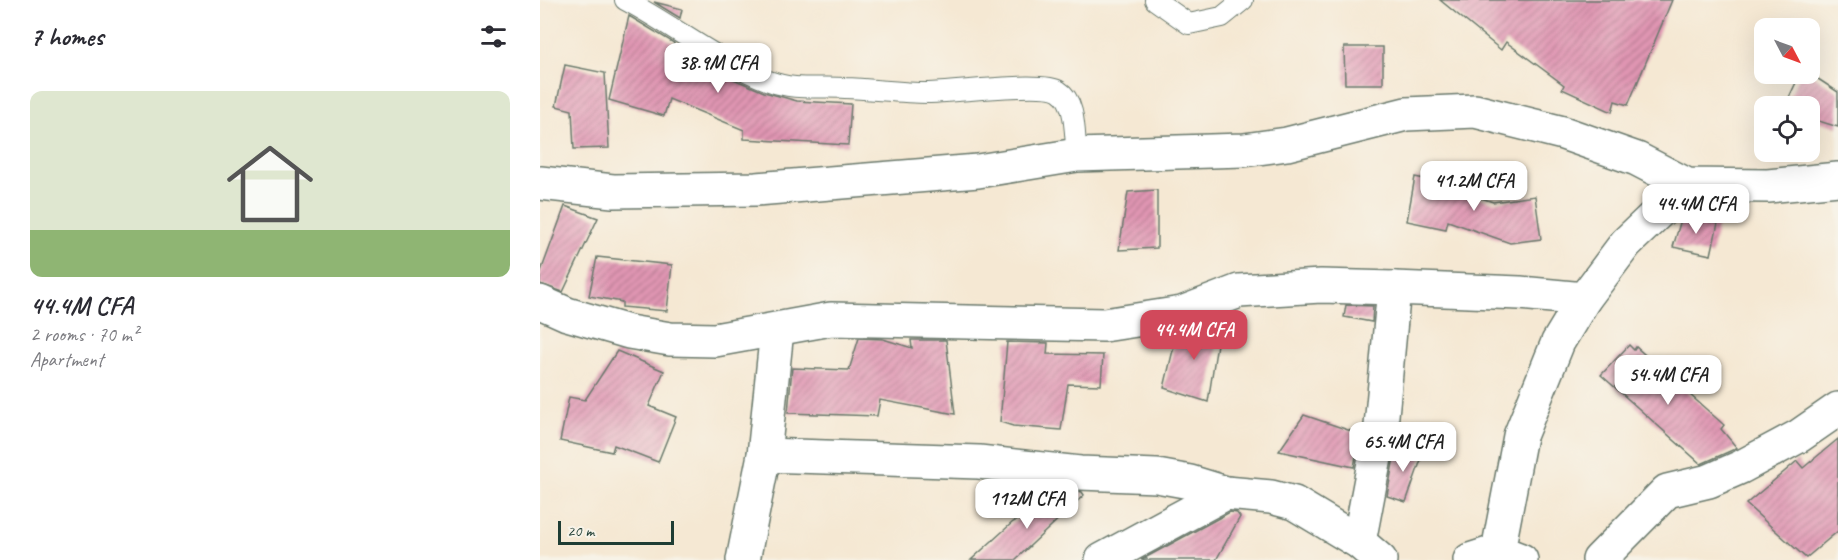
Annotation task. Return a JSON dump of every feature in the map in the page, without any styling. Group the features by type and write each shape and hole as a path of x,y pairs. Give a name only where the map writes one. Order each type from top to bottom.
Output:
{"street":[{"path":"540,183 613,191 756,189 978,171 1077,155 1244,150 1287,144 1406,114 1475,111 1563,133 1637,159 1687,185 1768,186 1838,179"},
{"path":"1496,557 1515,459 1528,413 1558,342 1584,299 1626,243 1687,185"},
{"path":"540,302 567,314 670,339 715,340 831,319 1104,325 1182,313 1239,291 1321,286 1520,293 1584,299"},
{"path":"764,455 979,462 1080,473 1157,476 1190,482 1226,493 1271,497 1294,503 1370,551 1394,288"},
{"path":"743,560 764,455 777,330"},
{"path":"1599,560 1667,491 1709,481 1741,467 1799,435 1838,409"},
{"path":"1102,560 1226,493"}],"lane":[{"path":"625,0 735,64 768,80 797,88 844,87 961,93 1032,85 1052,87 1060,91 1069,103 1077,155"},
{"path":"1155,0 1189,24 1222,18 1243,0"}],"building":[{"path":"1440,0 1672,0 1628,105 1615,101 1612,112 1562,89 1564,85 1506,42 1501,50"},
{"path":"654,2 682,9 680,18"},
{"path":"629,16 674,43 672,53 764,92 797,101 851,104 848,145 744,139 744,130 669,99 664,116 609,100"},
{"path":"1344,47 1383,47 1383,84 1345,84"},
{"path":"565,65 605,73 609,148 574,149 572,110 556,106"},
{"path":"1820,80 1838,92 1838,127 1820,121 1820,96 1790,96 1795,84 1820,84"},
{"path":"1415,177 1449,184 1448,187 1493,202 1535,196 1541,239 1510,243 1448,221 1446,229 1407,221"},
{"path":"1157,190 1157,248 1119,250 1128,192"},
{"path":"565,206 598,218 563,292 540,284 540,274"},
{"path":"1682,216 1718,223 1711,255 1673,247"},
{"path":"597,257 672,265 667,311 622,307 622,302 589,296"},
{"path":"1346,305 1373,306 1372,322 1344,317"},
{"path":"1221,318 1208,402 1164,388 1177,333"},
{"path":"859,338 883,339 912,348 911,340 946,340 955,414 880,400 877,416 788,413 792,368 849,370"},
{"path":"1007,342 1048,343 1047,354 1103,355 1101,385 1068,384 1061,430 1013,426 1000,422"},
{"path":"1629,345 1634,350 1636,347 1724,425 1721,429 1737,448 1701,464 1601,375"},
{"path":"617,351 664,371 649,406 676,417 658,462 614,445 612,452 560,441 569,397 585,400"},
{"path":"1304,415 1360,434 1354,467 1279,451"},
{"path":"1838,439 1838,531 1806,558 1746,504 1797,461 1803,468"},
{"path":"1396,446 1423,454 1406,502 1387,496"},
{"path":"1074,491 1082,492 1084,495 1015,560 971,560 1013,522"},
{"path":"1230,512 1237,513 1240,517 1216,560 1141,560"}]}
